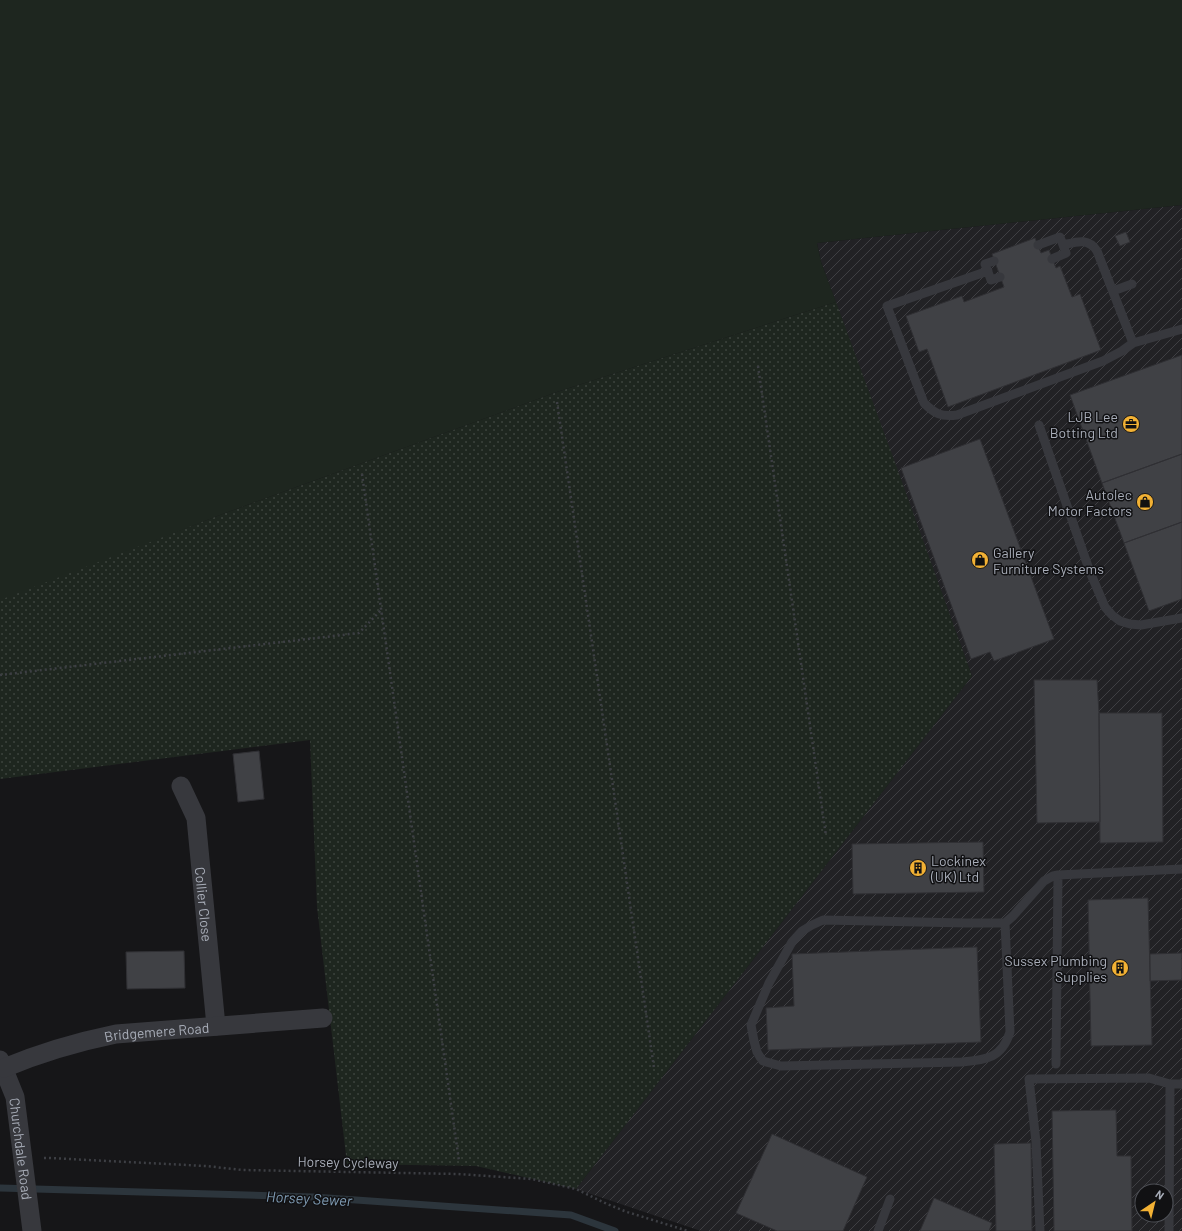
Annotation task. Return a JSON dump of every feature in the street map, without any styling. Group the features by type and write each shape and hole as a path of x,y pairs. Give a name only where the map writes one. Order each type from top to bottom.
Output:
{"street":[{"name":"Collier Close","path":"181,786 196,818 216,1026"},
{"name":"Bridgemere Road","path":"2,1064 91,1039 116,1034 323,1018"},
{"name":"Churchdale Road","path":"2,1064 15,1097 32,1231"}],"lane":[{"path":"1038,245 1060,237 1066,253 1052,259"},
{"path":"1063,245 1084,241 1095,247 1133,343"},
{"path":"994,261 985,264 991,280 1000,277"},
{"path":"988,271 887,306 924,403 931,410 940,415 956,415 1103,361 1122,352 1133,343 1182,329"},
{"path":"1113,291 1132,284"},
{"path":"1039,425 1090,572 1105,607 1120,621 1130,624 1141,625 1182,618"},
{"path":"1005,923 1010,1032 1004,1045 989,1058 962,1062 781,1066 763,1061 757,1052 751,1025 769,982 792,942 802,931 823,920 1005,923 1044,881 1053,876 1182,869"},
{"path":"1056,1064 1058,875"},
{"path":"1040,1231 1036,1142 1029,1079 1149,1078 1170,1084 1182,1084"},
{"path":"1169,1231 1170,1084"},
{"path":"878,1231 890,1199"}],"path":[{"path":"758,366 826,836"},
{"path":"557,402 654,1068"},
{"path":"362,474 459,1161"},
{"path":"0,674 359,633 381,609"},
{"name":"Horsey Cycleway","path":"24,1168 49,1158 206,1166 242,1170 458,1174 532,1179 576,1190 627,1212 688,1231"}],"shaded area":[{"path":"0,0 1182,0 1182,205 817,243 821,262 836,302 557,392 220,515 0,602"},
{"path":"1182,205 1182,1231 701,1231 576,1189 972,676 821,262 817,243"},
{"path":"836,302 972,676 576,1189 476,1166 347,1164 317,907 310,740 0,779 0,600 220,515 557,392"}],"building":[{"path":"1126,232 1130,242 1120,246 1115,236"},
{"path":"1035,238 1041,253 1049,250 1056,268 1060,266 1072,297 1080,294 1101,350 948,407 927,349 919,352 906,316 962,296 964,302 1004,287 992,254"},
{"name":"LJB Lee Botting Ltd","path":"1182,355 1182,454 1102,483 1070,395"},
{"name":"Gallery Furniture Systems","path":"980,439 1054,639 994,661 990,652 971,659 901,468"},
{"name":"Autolec Motor Factors","path":"1182,454 1182,522 1124,543 1102,483"},
{"path":"1182,522 1182,599 1149,611 1124,543"},
{"path":"1034,680 1097,680 1099,713 1100,822 1037,823"},
{"path":"1099,713 1162,713 1163,842 1100,843"},
{"path":"259,751 264,799 238,802 233,754"},
{"name":"Lockinex (UK) Ltd","path":"983,842 984,892 853,894 852,844"},
{"name":"Sussex Plumbing Supplies","path":"1148,898 1152,1045 1091,1046 1088,900"},
{"path":"977,947 981,1042 768,1050 766,1008 794,1006 792,954"},
{"path":"184,951 185,988 127,989 126,952"},
{"path":"1182,953 1182,980 1150,981 1150,954"},
{"path":"1116,1110 1117,1156 1131,1156 1132,1231 1054,1231 1052,1111"},
{"path":"772,1134 867,1177 843,1231 777,1231 736,1213"},
{"path":"1031,1143 1032,1231 996,1231 994,1144"},
{"path":"934,1198 992,1223 989,1231 920,1231"}],"waterway":[{"name":"Horsey Sewer","path":"0,1188 313,1197 571,1215 615,1231"}],"place":[{"name":"LJB Lee Botting Ltd","path":"1131,424"},
{"name":"Autolec Motor Factors","path":"1145,502"},
{"name":"Gallery Furniture Systems","path":"980,560"},
{"name":"Lockinex (UK) Ltd","path":"918,868"},
{"name":"Sussex Plumbing Supplies","path":"1120,968"}]}
